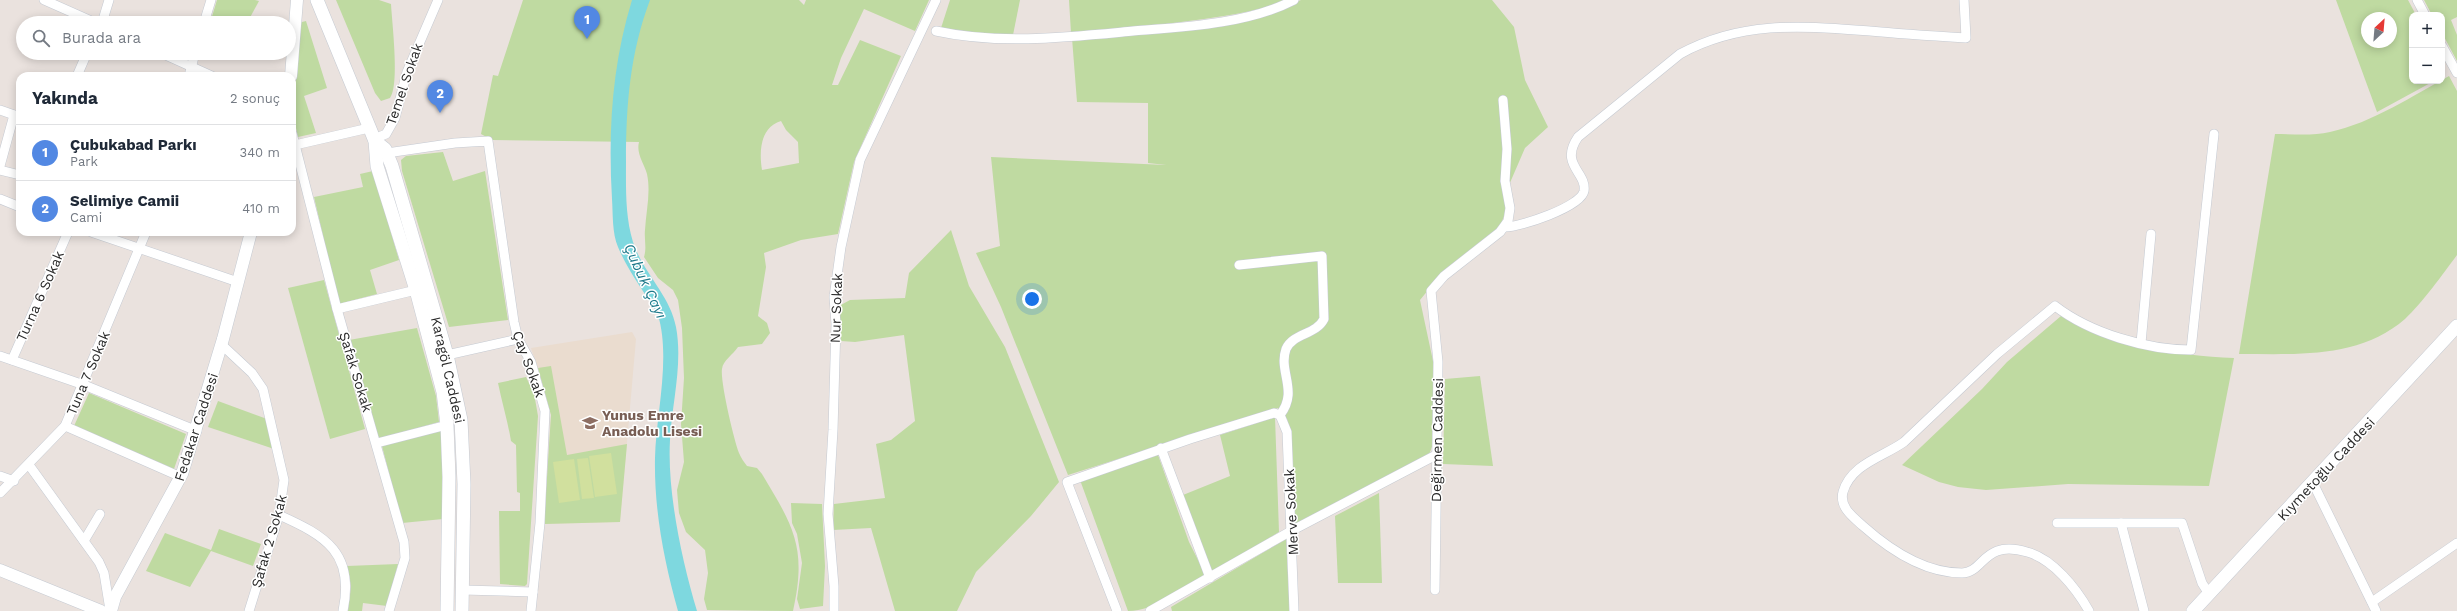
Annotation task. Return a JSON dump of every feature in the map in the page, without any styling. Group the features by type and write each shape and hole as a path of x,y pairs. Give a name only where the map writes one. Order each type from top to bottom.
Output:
{"main road":[{"path":"317,0 373,136 377,166 416,290 439,375 447,425 449,477 447,611"},
{"name":"Karagöl Caddesi","path":"373,136 387,153 447,355 457,396 462,436 462,611"},
{"name":"Kıymetoğlu Caddesi","path":"2193,611 2457,326"}],"street":[{"path":"44,0 80,16"},
{"path":"104,16 109,0"},
{"path":"206,16 211,0"},
{"path":"296,16 297,0"},
{"name":"Temel Sokak","path":"373,136 386,134 395,118 407,72 438,0"},
{"name":"Nur Sokak","path":"834,611 834,586 828,514 833,430 836,324 834,297 841,247 860,160 936,0"},
{"path":"936,31 1003,38 1111,34 1174,28 1244,16 1270,10 1294,0"},
{"path":"1505,227 1563,210 1578,200 1584,192 1583,186 1573,164 1571,153 1578,137 1680,54 1694,47 1738,32 1803,26 1966,38 1964,0"},
{"path":"2417,0 2424,12"},
{"path":"2443,48 2457,73"},
{"path":"79,72 84,60"},
{"path":"172,60 190,71 193,60"},
{"path":"291,72 292,60"},
{"path":"1502,100 1507,149 1506,181 1510,208 1505,227"},
{"path":"0,110 16,116"},
{"path":"0,166 16,119"},
{"path":"2089,611 2065,578 2052,566 2028,552 2008,549 1992,552 1971,570 1964,573 1943,570 1901,555 1885,545 1844,508 1843,494 1852,477 1866,462 1891,451 1904,442 1997,354 2055,306 2083,323 2108,334 2168,349 2191,350 2214,134"},
{"path":"296,145 373,136"},
{"name":"Çay Sokak","path":"387,153 455,143 488,141 514,322 518,339 531,362 545,411 544,460 531,611"},
{"name":"Şafak Sokak","path":"296,149 337,309 377,443 406,550 389,611"},
{"path":"0,170 16,174"},
{"path":"0,199 16,205"},
{"name":"Değirmen Caddesi","path":"1435,590 1438,362 1430,291 1444,276 1483,247 1505,227"},
{"path":"2141,343 2151,234"},
{"name":"Turna 6 Sokak","path":"12,360 66,236"},
{"path":"103,236 238,282"},
{"name":"Tuna 7 Sokak","path":"0,494 65,426 84,385 144,236"},
{"name":"Fedakar Caddesi","path":"111,611 115,597 181,477 197,431 222,345 249,236"},
{"path":"1117,611 1067,482 1161,448 1274,413 1280,415 1288,401 1286,349 1291,342 1316,329 1324,319 1322,256 1238,265"},
{"path":"337,309 416,290"},
{"path":"447,355 518,339"},
{"name":"Şafak 2 Sokak","path":"222,345 252,373 263,389 284,480 279,515 248,611"},
{"path":"0,356 84,385 197,431"},
{"name":"Merve Sokak","path":"1280,415 1287,432 1294,611"},
{"path":"377,443 447,425"},
{"path":"65,426 181,477"},
{"path":"1161,448 1210,578"},
{"path":"1150,611 1291,531 1436,455"},
{"path":"29,465 102,568 111,611"},
{"path":"0,476 14,481"},
{"path":"2313,483 2376,611"},
{"path":"84,541 100,514"},
{"path":"279,515 315,532 334,550 345,575 342,611"},
{"path":"2057,522 2182,523 2202,584 2209,594"},
{"path":"2121,523 2144,611"},
{"path":"2372,602 2457,543"},
{"path":"0,570 101,611"},
{"path":"463,590 533,592"}],"shaded area":[{"name":"Yunus Emre Anadolu Lisesi","path":"632,332 636,339 620,522 544,524 551,415 549,402 531,348"}],"green space":[{"path":"217,0 259,1 251,16 212,16"},
{"path":"336,0 379,0 391,4 394,38 395,81 390,98 381,101 375,93"},
{"path":"523,0 799,0 804,5 806,0 929,0 915,31 864,9 841,58 832,85 838,85 860,40 901,56 854,162 838,234 801,240 764,253 766,267 758,316 767,323 770,333 762,344 738,347 726,360 722,369 725,397 739,453 747,466 757,468 762,474 790,524 795,539 799,570 793,611 707,610 704,599 708,573 705,550 686,532 679,513 677,490 684,462 681,424 684,378 682,328 678,300 673,290 658,278 644,257 649,188 647,174 639,151 639,142 492,140 481,134 493,75 498,76","holes":["781,121 786,130 798,142 799,163 762,170 761,148 765,134 774,124"]},
{"path":"950,0 1020,0 1013,35 983,36 941,28"},
{"path":"1069,0 1285,0 1260,9 1221,17 1140,27 1071,33"},
{"path":"1301,0 1492,0 1514,27 1525,80 1548,127 1525,148 1509,185 1506,211 1501,224 1489,237 1438,278 1420,300 1433,361 1434,441 1429,455 1294,525 1290,432 1287,419 1278,408 1068,475 1001,307 976,253 1000,246 991,157 1166,165 1148,163 1148,103 1077,102 1072,38 1275,11"},
{"path":"2336,0 2408,0 2414,12 2409,12 2409,84 2428,84 2377,112"},
{"path":"2424,0 2457,0 2457,17 2451,20 2457,35 2457,61 2445,39 2445,12 2430,12"},
{"path":"306,21 327,88 304,96 316,133 298,137 296,128 296,72 298,23"},
{"path":"2449,76 2457,91 2457,255 2418,305 2405,319 2387,332 2368,341 2347,348 2326,352 2239,354 2275,134 2317,134 2346,128 2392,108 2435,84 2445,84 2445,78"},
{"path":"443,152 453,181 485,171 508,320 449,327 402,171 401,160 406,156"},
{"path":"373,171 399,260 370,270 377,294 339,304 314,197 363,187 360,174"},
{"path":"951,230 969,286 1005,347 1059,482 1031,516 976,572 957,611 895,611 871,528 833,530 834,504 885,498 876,444 891,440 915,421 904,335 855,342 841,341 839,306 850,300 905,298 909,273"},
{"path":"324,280 365,429 330,439 288,288"},
{"path":"2061,316 2102,334 2145,347 2189,355 2234,358 2209,486 2068,484 1986,490 1958,487 1939,482 1902,465 1982,389 2007,362"},
{"path":"417,328 436,396 439,422 379,439 349,340"},
{"path":"551,366 567,455 627,444 620,522 544,524 551,415 538,368"},
{"path":"1480,376 1493,466 1443,464 1445,379"},
{"path":"526,377 534,393 538,416 527,584 525,586 500,584 499,511 520,511 520,493 517,492 516,445 511,441 498,383"},
{"path":"89,393 186,434 174,469 74,426"},
{"path":"218,401 267,419 274,449 208,427"},
{"path":"1275,417 1279,532 1212,573 1183,495 1230,476 1220,435"},
{"path":"443,430 443,519 402,523 382,446"},
{"path":"611,453 617,494 595,497 589,456"},
{"path":"1158,455 1189,542 1205,574 1159,603 1138,610 1128,611 1080,480"},
{"path":"588,458 594,498 582,499 577,459"},
{"path":"574,459 580,500 559,503 553,462"},
{"path":"1379,493 1382,583 1338,583 1335,516"},
{"path":"791,503 822,504 825,566 823,606 800,609 797,599 802,563 797,534 792,523"},
{"path":"219,529 261,544 253,566 211,551 190,587 146,571 165,533 211,550"},
{"path":"1286,539 1290,611 1172,611 1171,607"},
{"path":"398,564 387,606 363,603 362,611 348,611 351,586 347,566"}],"water":[{"name":"Çubuk Çayı","path":"632,0 650,0 643,20 630,79 626,161 627,212 630,232 637,253 668,305 673,315 676,327 678,341 678,369 670,440 671,482 673,504 681,549 697,611 678,611 664,554 658,516 655,458 663,368 662,332 658,315 622,256 616,242 614,230 611,174 611,123 620,49"}],"place":[{"name":"Çubukabad Parkı","path":"587,39"},
{"name":"Selimiye Camii","path":"440,113"},
{"name":"Yunus Emre Anadolu Lisesi","path":"590,423"}]}
